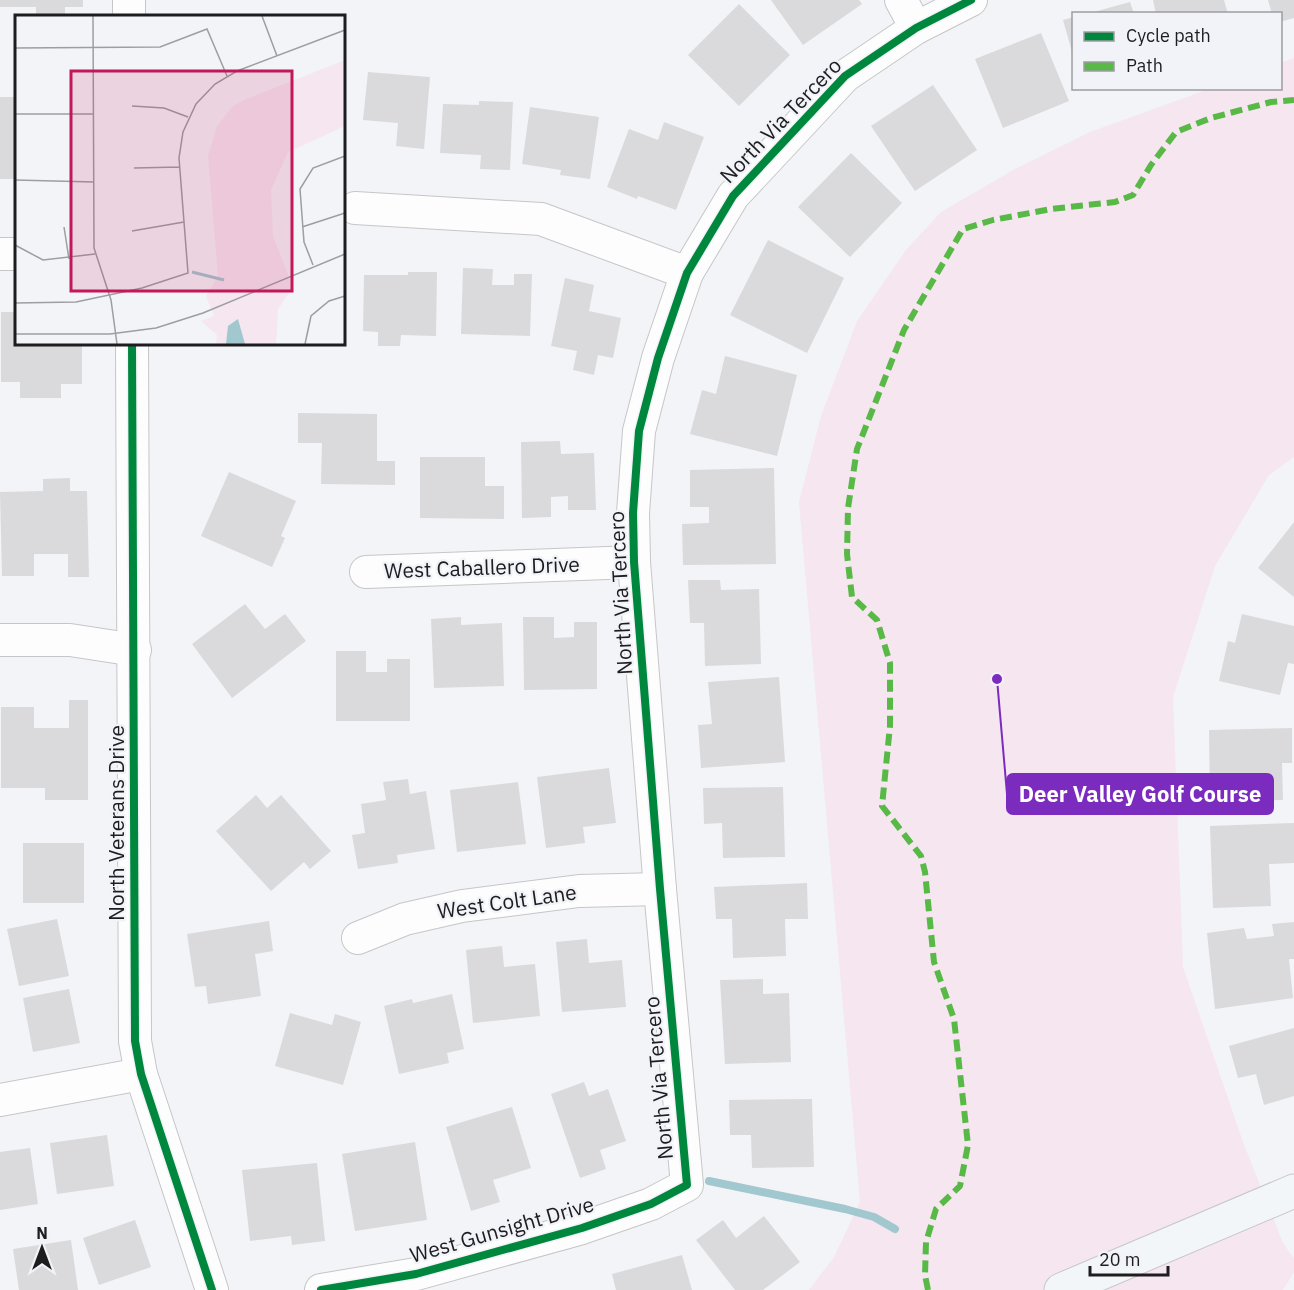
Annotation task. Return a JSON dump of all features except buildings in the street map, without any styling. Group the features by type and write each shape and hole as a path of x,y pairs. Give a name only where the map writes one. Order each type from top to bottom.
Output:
{"street":[{"path":"901,0 916,28"},
{"name":"North Via Tercero","path":"687,1185 660,889 634,562 633,513 639,431 658,358 687,273 733,196 845,76 916,28 971,0"},
{"path":"355,208 541,219 687,273"},
{"name":"North Veterans Drive","path":"132,345 135,1041 141,1074 212,1290"},
{"name":"West Caballero Drive","path":"366,572 634,562"},
{"path":"0,640 69,640 135,650"},
{"name":"West Colt Lane","path":"358,938 405,919 462,906 579,891 660,889"},
{"path":"0,1100 141,1074"},
{"name":"West Gunsight Drive","path":"321,1290 416,1274 582,1228 651,1204 687,1185"},
{"path":"1061,1290 1294,1191"}],"shaded area":[{"path":"1294,58 1294,457 1269,475 1215,566 1173,697 1183,967 1243,1142 1283,1243 1294,1259 1294,1272 1283,1290 809,1290 834,1257 860,1202 799,502 821,416 857,321 906,250 941,212 1015,169 1090,132 1206,90 1282,90 1282,63"}],"waterway":[{"path":"709,1181 845,1209 874,1217 895,1229"}],"marked path":[{"path":"928,1290 925,1275 926,1242 936,1209 960,1186 968,1145 954,1019 934,962 925,872 921,856 882,806 890,726 890,663 877,620 852,597 847,554 848,508 857,449 904,330 963,229 993,220 1051,209 1115,202 1133,195 1151,165 1176,132 1211,118 1271,102 1294,100"}],"cycle path":[{"path":"321,1290 416,1274 582,1228 651,1204 687,1185 660,889 634,562 633,513 639,431 658,358 687,273 733,196 845,76 916,28 971,0"},
{"path":"132,345 135,1041 141,1074 212,1290"}],"place":[{"name":"Deer Valley Golf Course","path":"997,679"}]}
